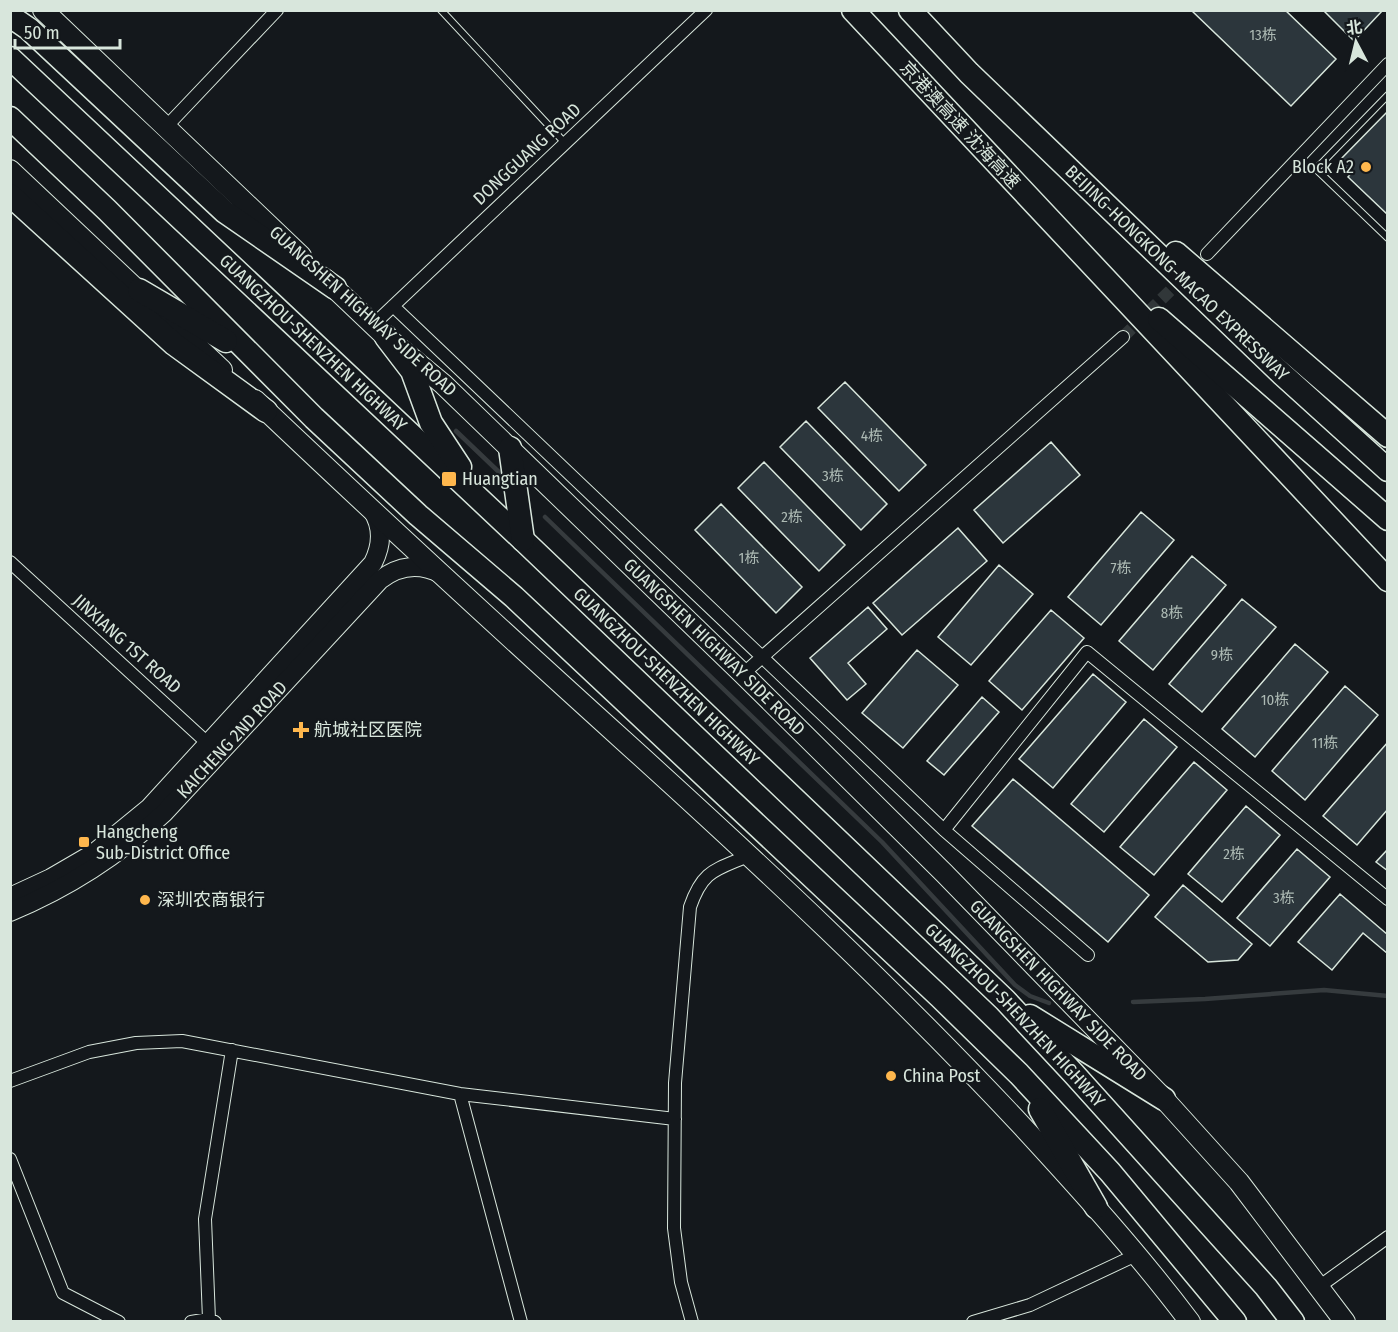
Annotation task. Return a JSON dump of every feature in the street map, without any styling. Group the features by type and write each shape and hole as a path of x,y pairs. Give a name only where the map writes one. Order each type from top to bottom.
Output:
{"highway":[{"name":"京港澳高速 沈海高速","path":"853,10 1067,240"},
{"path":"910,10 969,73 1388,436"},
{"path":"10,16 29,29 225,212 335,288"},
{"path":"10,39 18,48 37,82"},
{"name":"GUANGZHOU-SHENZHEN HIGHWAY","path":"10,58 524,540 1005,1000 1235,1253 1293,1322"},
{"name":"BEIJING-HONGKONG-MACAO EXPRESSWAY","path":"969,73 1281,374 1388,470"},
{"name":"GUANGZHOU-SHENZHEN HIGHWAY","path":"10,118 107,210 314,418 418,515 514,597 1019,1074 1110,1172 1235,1322"},
{"path":"10,195 174,344 266,411"},
{"path":"1067,240 1388,519"},
{"path":"1067,240 1388,580"},
{"path":"139,291 253,357"},
{"path":"380,331 412,371 425,411 436,433 493,512"},
{"path":"510,448 524,540"},
{"path":"1005,1000 1164,1099"},
{"path":"1019,1074 1096,1206"}],"main road":[{"name":"GUANGSHEN HIGHWAY SIDE ROAD","path":"43,10 380,331 425,368 510,448 944,873 1164,1099 1239,1182 1345,1322"},
{"path":"10,170 372,510 750,855 861,961 961,1061 1096,1206 1190,1322"}],"street":[{"path":"166,127 277,10"},
{"name":"DONGGUANG ROAD","path":"380,331 393,306 706,10"},
{"path":"1207,254 1388,64"},
{"path":"393,306 944,830 1089,955"},
{"path":"743,674 1123,337"},
{"name":"KAICHENG 2ND ROAD","path":"10,912 54,892 121,850 164,813 214,749 373,563 379,548 380,532 372,510"},
{"name":"JINXIANG 1ST ROAD","path":"10,562 214,749"},
{"name":"KAICHENG 2ND ROAD","path":"10,897 72,867 114,839 214,749 380,580 392,572 412,566 427,567 441,574"},
{"path":"944,830 1087,652 1388,899"},
{"path":"692,1322 681,1282 674,1228 675,1083 690,907 702,880 713,871 750,855"},
{"path":"10,1081 89,1052 136,1043 182,1041 460,1094 675,1119"},
{"path":"192,1322 212,1320 205,1219 232,1050"},
{"path":"460,1094 521,1322"},
{"path":"10,1160 63,1293 119,1322"},
{"path":"1320,1286 1388,1237"},
{"path":"973,1322 1030,1305 1136,1255"}],"lane":[{"path":"441,10 565,144"},
{"path":"1388,95 1316,169 1388,238"}],"building":[{"path":"1191,10 1285,10 1336,59 1291,106"},
{"path":"1323,10 1383,10 1354,41"},
{"name":"Block A2","path":"1387,112 1388,215 1348,177 1351,173 1339,161"},
{"path":"845,382 926,465 899,491 818,408"},
{"path":"806,421 887,504 861,530 780,447"},
{"path":"1051,442 1080,475 1003,543 974,510"},
{"path":"764,462 845,545 819,571 738,488"},
{"path":"721,504 802,587 776,613 695,530"},
{"path":"1141,512 1174,540 1101,625 1068,597"},
{"path":"958,528 987,561 902,635 873,603"},
{"path":"1192,556 1226,585 1153,670 1119,641"},
{"path":"999,565 1033,594 971,665 938,637"},
{"path":"1242,599 1276,627 1202,712 1169,684"},
{"path":"868,607 887,629 848,663 866,684 847,700 810,658"},
{"path":"1051,610 1084,638 1022,710 989,681"},
{"path":"1295,644 1328,672 1255,757 1222,729"},
{"path":"917,650 958,685 903,748 862,713"},
{"path":"1093,674 1126,702 1053,788 1019,759"},
{"path":"1345,686 1378,715 1305,800 1272,771"},
{"path":"982,697 999,712 944,775 927,761"},
{"path":"1144,719 1177,747 1104,832 1071,804"},
{"path":"1388,742 1388,809 1357,845 1323,816"},
{"path":"1194,762 1227,790 1154,875 1120,847"},
{"path":"1013,779 1149,895 1108,942 972,826"},
{"path":"1246,806 1280,835 1222,902 1188,874"},
{"path":"1297,849 1330,877 1270,946 1237,918"},
{"path":"1388,849 1388,871 1376,862"},
{"path":"1183,885 1252,944 1238,960 1208,962 1155,917"},
{"path":"1340,894 1388,935 1388,954 1363,933 1332,970 1298,942"}],"waterway":[{"path":"456,431 501,474"},
{"path":"545,517 882,842 1015,985 1030,996 1049,1003"},
{"path":"1133,1002 1324,990 1388,996"}],"tunnel":[{"path":"1123,337 1185,276"}],"place":[{"name":"Block A2","path":"1366,167"},
{"name":"Huangtian","path":"449,479"},
{"name":"航城社区医院","path":"301,730"},
{"name":"Hangcheng Sub-District Office","path":"84,842"},
{"name":"深圳农商银行","path":"145,900"},
{"name":"China Post","path":"891,1076"}]}
